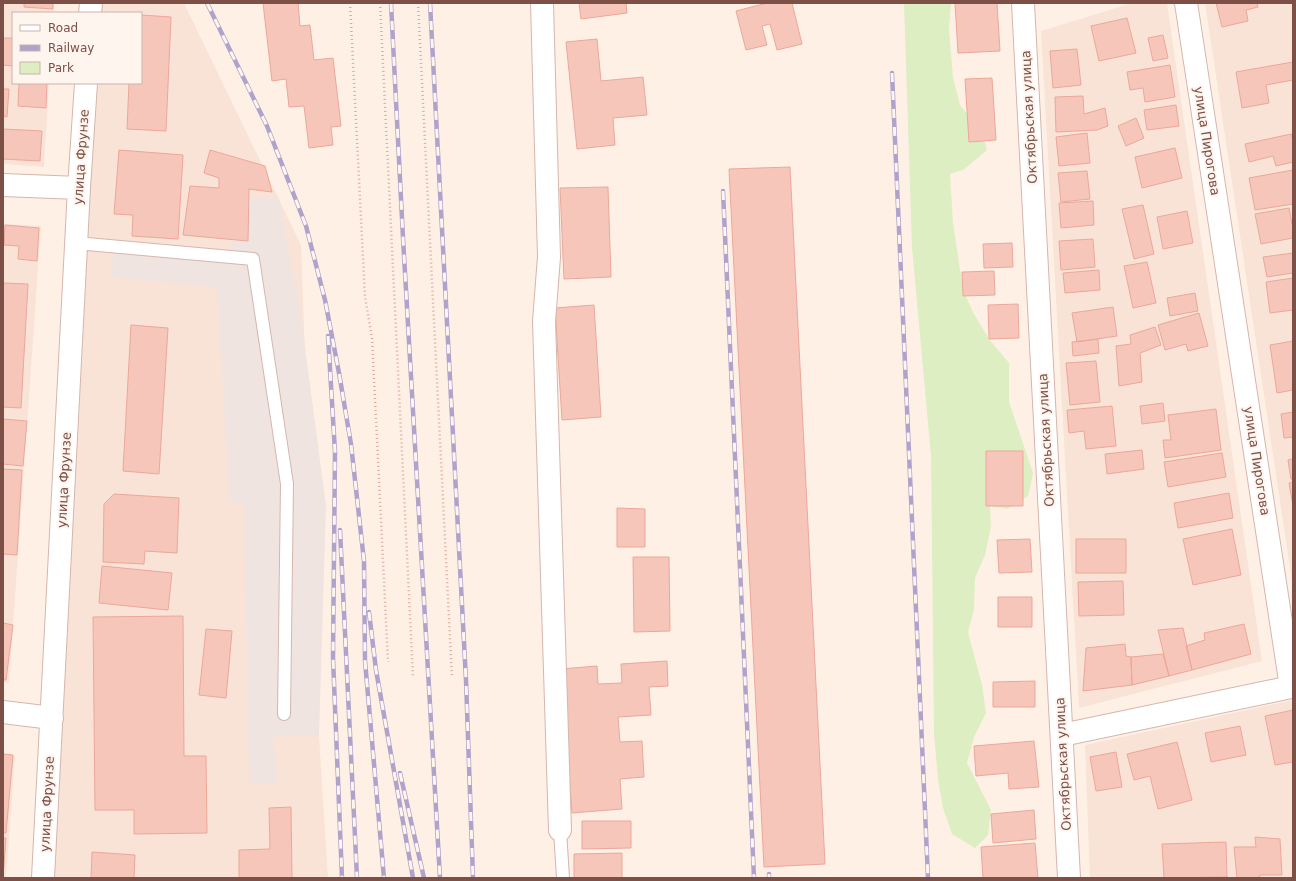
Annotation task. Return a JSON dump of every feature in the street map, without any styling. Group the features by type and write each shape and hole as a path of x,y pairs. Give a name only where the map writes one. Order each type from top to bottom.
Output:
{"street":[{"path":"542,3 549,257 544,321 560,830"},
{"name":"Октябрьская улица","path":"1023,3 1069,878"},
{"name":"улица Пирогова","path":"1062,735 1291,687 1186,3"},
{"name":"улица Фрунзе","path":"43,878 76,243 86,84"},
{"path":"3,185 79,188"},
{"path":"3,712 52,718"}],"lane":[{"path":"76,243 253,259 287,484 284,714"},
{"path":"560,830 563,878"}],"path":[{"path":"350,3 364,297 372,338 388,662"},
{"path":"380,3 414,677"},
{"path":"418,3 452,678"}],"shaded area":[{"path":"3,3 54,3 54,12 12,12 12,84 49,84 44,167 3,164"},
{"path":"91,3 184,3 301,245 319,736 328,878 43,878 86,84 142,84 142,12 90,12"},
{"path":"1132,3 1167,3 1262,661 1079,708 1041,31"},
{"path":"1205,3 1293,3 1293,588"},
{"path":"278,196 300,309 326,506 319,736 273,736 278,783 249,782 244,503 230,503 217,287 111,277 111,250 230,263 234,200"},
{"path":"3,224 41,226 9,683 3,683"},
{"path":"1293,700 1293,878 1090,878 1085,745"},
{"path":"3,753 15,755 6,878 3,878"}],"green space":[{"path":"904,3 951,3 949,29 953,78 960,105 982,132 987,150 963,170 950,174 953,223 963,290 974,314 989,339 1009,363 1009,402 1033,473 1028,496 1008,509 990,506 991,526 985,555 975,578 974,610 968,632 982,685 986,713 974,737 967,763 991,810 988,835 975,848 952,834 943,808 938,780 934,733 931,456 912,248"}],"building":[{"path":"24,3 53,3 53,9 24,7"},
{"path":"263,3 298,3 300,26 310,25 314,60 333,58 341,126 331,127 333,145 309,148 304,106 289,107 286,79 272,81"},
{"path":"579,3 626,3 627,13 581,19"},
{"path":"767,3 792,3 802,44 777,50 770,24 762,26 767,45 746,50 736,11"},
{"path":"955,3 997,3 1000,51 958,53"},
{"path":"1216,3 1257,3 1258,7 1246,10 1248,21 1222,27"},
{"path":"142,15 171,17 166,131 127,129 129,84 142,84"},
{"path":"1127,18 1136,53 1099,61 1091,26"},
{"path":"1163,35 1168,58 1153,61 1148,38"},
{"path":"3,38 12,38 12,66 3,65"},
{"path":"597,39 601,81 643,77 647,115 613,118 615,145 577,149 566,42"},
{"path":"1077,49 1081,85 1053,88 1050,51"},
{"path":"1293,62 1293,80 1266,85 1269,103 1242,108 1236,72"},
{"path":"1170,65 1175,97 1145,102 1143,88 1130,90 1127,72"},
{"path":"992,78 996,140 969,142 965,79"},
{"path":"19,84 47,84 46,108 18,106"},
{"path":"3,89 9,89 7,117 3,116"},
{"path":"1083,96 1084,114 1105,108 1108,126 1097,130 1056,132 1055,97"},
{"path":"1176,105 1179,126 1147,130 1144,110"},
{"path":"1136,118 1144,138 1126,146 1118,126"},
{"path":"3,129 42,131 40,161 3,159"},
{"path":"1087,133 1090,163 1059,166 1056,137"},
{"path":"1291,134 1293,140 1293,162 1276,166 1273,156 1249,162 1245,144"},
{"path":"1175,148 1182,178 1142,188 1135,157"},
{"path":"119,150 183,155 178,239 132,236 133,215 114,214"},
{"path":"210,150 265,166 272,192 249,189 248,241 183,235 190,186 219,188 219,178 204,173"},
{"path":"790,167 825,864 764,867 729,169"},
{"path":"1293,170 1293,204 1255,210 1249,178"},
{"path":"1087,171 1090,199 1061,202 1058,173"},
{"path":"608,187 611,277 564,279 560,188"},
{"path":"1093,201 1094,225 1061,228 1059,203"},
{"path":"1143,205 1154,254 1134,259 1122,209"},
{"path":"1289,208 1293,224 1293,238 1261,244 1255,214"},
{"path":"1187,211 1193,243 1163,249 1157,217"},
{"path":"5,225 39,228 37,261 18,259 19,246 4,245"},
{"path":"1093,239 1095,267 1061,270 1059,241"},
{"path":"1012,243 1013,267 984,268 983,244"},
{"path":"1293,253 1293,273 1267,277 1263,257"},
{"path":"1147,262 1156,303 1133,308 1124,266"},
{"path":"1099,270 1100,290 1065,293 1063,273"},
{"path":"994,271 995,295 963,296 962,272"},
{"path":"1293,278 1293,310 1270,313 1266,282"},
{"path":"3,283 28,284 21,408 3,407"},
{"path":"1195,293 1198,311 1170,316 1167,298"},
{"path":"1018,304 1019,338 989,339 988,305"},
{"path":"594,305 601,417 562,420 555,308"},
{"path":"1113,307 1117,336 1077,342 1072,313"},
{"path":"1199,313 1208,346 1188,351 1186,344 1165,350 1158,325"},
{"path":"131,325 168,328 159,474 123,471"},
{"path":"1155,327 1161,345 1140,353 1142,382 1119,386 1116,346 1131,344 1130,335"},
{"path":"1098,339 1099,353 1073,356 1072,342"},
{"path":"1293,341 1293,390 1277,393 1270,345"},
{"path":"1096,361 1100,402 1070,405 1066,363"},
{"path":"1163,403 1165,421 1142,424 1140,406"},
{"path":"1112,406 1116,446 1086,449 1084,431 1069,433 1067,410"},
{"path":"1216,409 1221,450 1165,458 1163,440 1171,440 1168,415"},
{"path":"1293,412 1293,437 1284,438 1281,414"},
{"path":"3,419 27,421 23,466 3,464"},
{"path":"1142,450 1144,469 1107,474 1105,454"},
{"path":"986,451 1023,451 1023,506 986,506"},
{"path":"1222,453 1226,477 1168,487 1164,462"},
{"path":"1293,459 1293,479 1291,479 1288,460"},
{"path":"3,469 22,470 17,555 3,554"},
{"path":"1293,482 1293,506 1289,483"},
{"path":"1229,493 1233,518 1178,528 1174,503"},
{"path":"114,494 179,498 177,553 145,551 144,564 103,562 104,504"},
{"path":"617,508 645,509 645,547 617,547"},
{"path":"1232,529 1241,575 1193,585 1183,539"},
{"path":"1030,539 1032,572 999,573 997,540"},
{"path":"1076,539 1126,539 1126,573 1076,573"},
{"path":"633,557 669,557 670,631 634,632"},
{"path":"102,566 172,573 168,610 99,603"},
{"path":"1123,581 1124,615 1079,616 1078,582"},
{"path":"998,597 1032,597 1032,627 998,627"},
{"path":"183,616 184,756 206,756 207,833 134,834 134,810 95,810 93,617"},
{"path":"3,623 13,625 6,680 3,680"},
{"path":"1244,624 1251,654 1192,670 1186,646 1205,640 1204,633"},
{"path":"1183,628 1192,670 1169,676 1158,630"},
{"path":"206,629 232,631 226,698 199,695"},
{"path":"1125,644 1126,656 1131,657 1132,685 1083,691 1086,648"},
{"path":"1163,654 1169,676 1132,685 1131,657"},
{"path":"667,661 668,686 649,687 651,715 618,717 620,742 642,741 644,777 620,779 622,809 572,813 561,669 597,666 598,684 622,683 621,664"},
{"path":"1035,681 1035,707 993,707 993,682"},
{"path":"1293,710 1293,762 1275,765 1265,716"},
{"path":"1240,726 1246,755 1211,762 1205,733"},
{"path":"1034,741 1039,787 1009,789 1008,773 976,776 974,746"},
{"path":"1177,742 1192,800 1158,809 1150,776 1134,780 1127,754"},
{"path":"1116,752 1122,787 1096,791 1090,757"},
{"path":"3,754 13,755 6,833 3,833"},
{"path":"291,807 292,878 239,878 239,850 270,849 269,808"},
{"path":"1034,810 1036,839 993,843 991,814"},
{"path":"582,821 631,821 631,848 582,849"},
{"path":"1255,837 1280,839 1282,875 1260,875 1259,878 1237,878 1234,847 1256,847"},
{"path":"3,838 6,838 3,878"},
{"path":"1226,842 1227,877 1164,878 1162,844"},
{"path":"1035,843 1038,878 983,878 981,847"},
{"path":"92,852 135,855 134,878 91,878"},
{"path":"622,853 622,878 574,878 574,854"}],"railway":[{"path":"207,3 267,126 306,226 325,300 351,444 364,561 365,661 384,878"},
{"path":"391,3 440,878"},
{"path":"430,3 466,680 473,878"},
{"path":"892,73 928,878"},
{"path":"723,191 754,878"},
{"path":"328,336 335,452 333,658 342,878"},
{"path":"340,530 357,878"},
{"path":"369,612 376,670 413,878"},
{"path":"400,773 424,878"}]}
